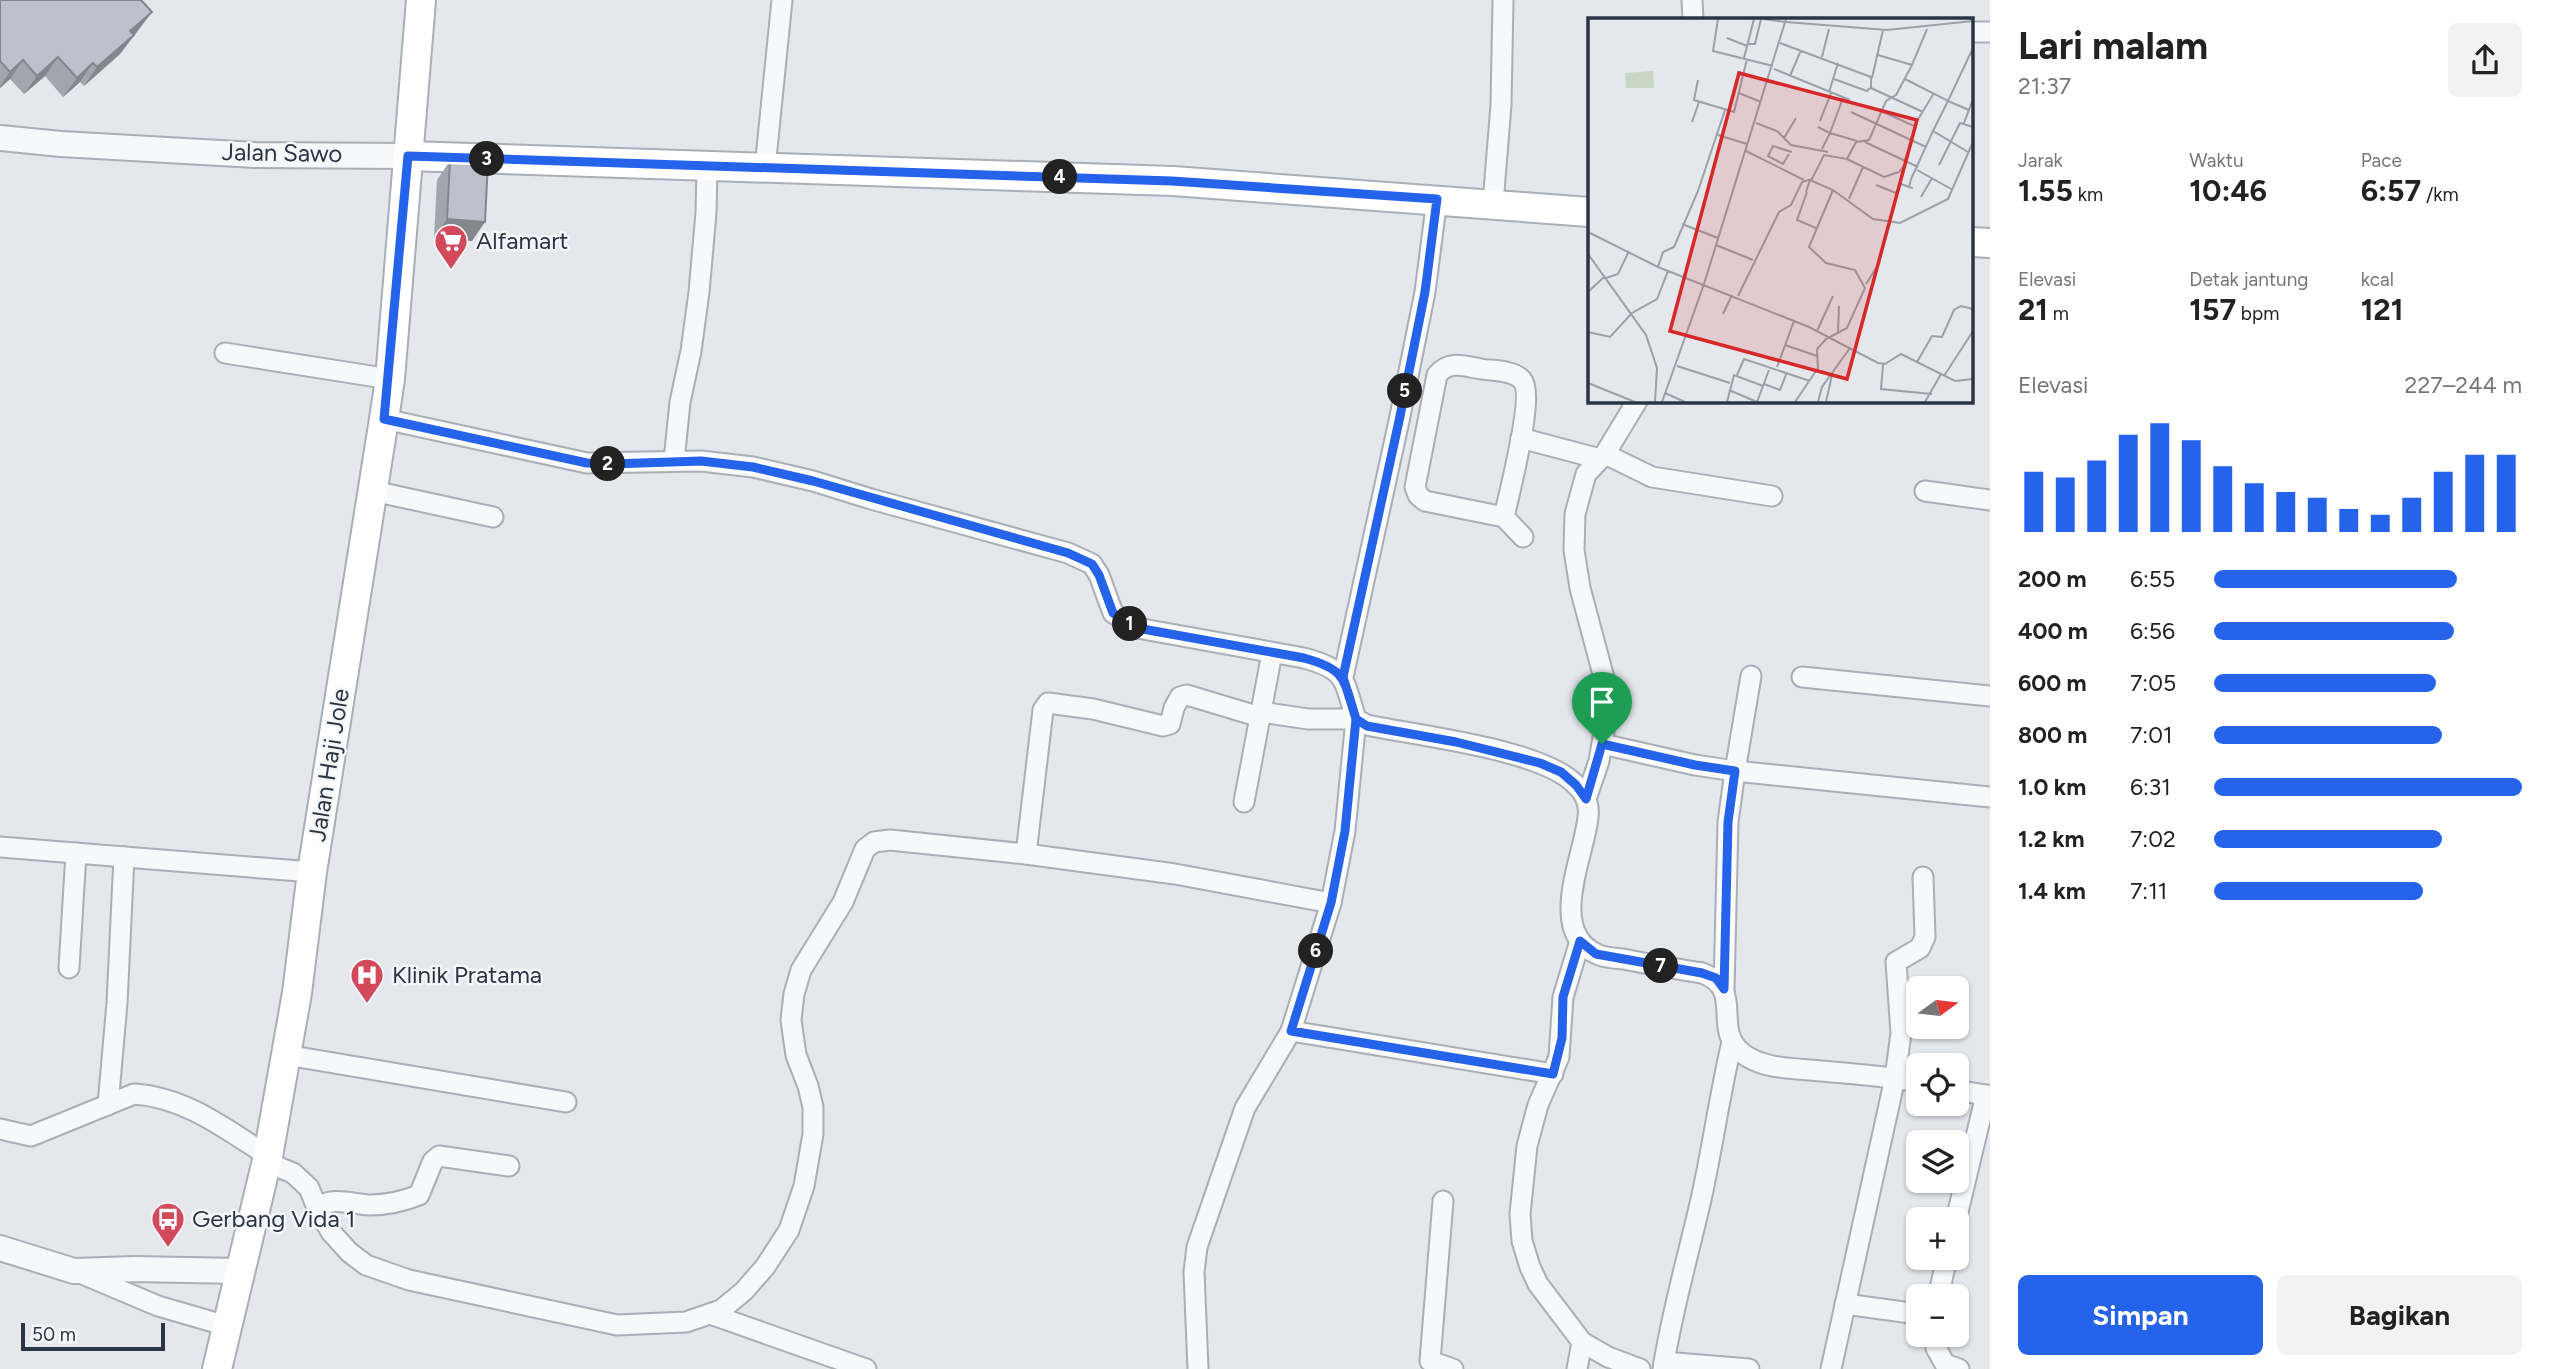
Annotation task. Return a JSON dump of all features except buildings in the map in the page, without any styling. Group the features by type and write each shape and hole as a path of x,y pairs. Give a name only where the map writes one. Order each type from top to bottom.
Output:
{"main road":[{"path":"421,0 408,156 1172,181 1588,212"},
{"name":"Jalan Haji Jole","path":"217,1369 267,1159 297,993 312,872 390,379 408,156"},
{"path":"1972,242 1990,243"}],"street":[{"path":"765,168 782,0"},
{"path":"1493,203 1501,105 1503,0"},
{"path":"1692,0 1693,18"},
{"path":"1972,33 1990,32"},
{"name":"Jalan Sawo","path":"0,138 255,155 408,156"},
{"path":"674,461 680,402 691,351 699,292 707,167"},
{"path":"1343,677 1397,434 1425,292 1437,199"},
{"path":"225,353 390,379"},
{"path":"1504,517 1521,438 1527,396 1525,383 1517,375 1454,364 1443,367 1437,375 1415,486 1418,495 1425,501 1504,517 1523,537"},
{"path":"1586,799 1602,744 1604,678 1580,588 1574,550 1575,514 1586,474 1602,456 1636,402"},
{"path":"384,419 587,463 674,461 753,467 813,481 1068,553 1092,564 1099,575 1113,613 1137,628 1324,664 1335,668 1343,677 1356,719 1345,831 1331,903 1291,1031 1245,1108 1197,1247 1194,1272 1198,1369"},
{"path":"1521,438 1602,456 1652,477 1772,496"},
{"path":"373,491 493,517"},
{"path":"1925,491 1990,500"},
{"path":"1244,802 1272,653"},
{"path":"1751,676 1728,822 1724,989 1727,1025 1732,1042 1743,1054 1759,1062 1906,1080"},
{"path":"1802,677 1990,696"},
{"path":"1026,854 1043,710 1048,703 1093,709 1163,726 1170,724 1180,697 1187,695 1261,715 1356,719 1367,726 1469,745 1540,763 1561,772 1576,785 1586,799 1589,816 1572,887 1574,923 1580,941 1596,954 1702,973 1716,978 1724,989"},
{"path":"1602,744 1735,771 1990,797"},
{"path":"0,1129 31,1136 134,1094 152,1095 197,1111 267,1159 293,1173 309,1188 331,1231 349,1252 366,1265 409,1280 617,1325 686,1322 721,1310 744,1291 765,1267 789,1230 797,1211 813,1134 813,1107 792,1040 794,994 801,970 843,902 865,849 874,842 890,840 1026,854 1175,874 1331,903"},
{"path":"0,847 312,872"},
{"path":"69,968 76,853"},
{"path":"108,1105 117,1003 124,857"},
{"path":"1831,1369 1895,1078 1901,1032 1896,962 1920,948 1925,937 1923,877"},
{"path":"1580,941 1563,997 1562,1038 1553,1074 1538,1105 1527,1146 1520,1214 1522,1241 1538,1284 1582,1342 1608,1357 1640,1369"},
{"path":"1291,1031 1553,1074"},
{"path":"1732,1042 1702,1194 1667,1334 1663,1366 1749,1369"},
{"path":"286,1055 566,1102"},
{"path":"1959,1207 1988,1096 1969,1092"},
{"path":"317,1208 328,1201 371,1205 391,1203 419,1195 433,1161 439,1156 509,1166"},
{"path":"1444,1201 1430,1362 1453,1369"},
{"path":"0,1248 75,1271 159,1306 227,1326"},
{"path":"75,1271 134,1269 239,1272"},
{"path":"1845,1304 1906,1312"},
{"path":"710,1314 866,1369"},
{"path":"1577,1369 1582,1342"},
{"path":"1936,1347 1945,1364 1959,1369"}],"place":[{"name":"Alfamart","path":"451,271"},
{"name":"Klinik Pratama","path":"367,1005"},
{"name":"Gerbang Vida 1","path":"168,1249"}],"route":[{"path":"1602,744 1586,799 1576,785 1561,772 1540,763 1508,753 1367,726 1356,719 1343,677 1335,668 1304,658 1137,628 1113,613 1099,575 1092,564 1068,553 813,481 753,467 701,461 587,463 384,419 390,379 408,156 1172,181 1437,199 1425,292 1387,483 1343,677 1356,719 1340,862 1331,903 1291,1031 1553,1074 1562,1038 1563,997 1580,941 1596,954 1702,973 1716,978 1724,989 1727,955 1725,923 1728,822 1735,771 1602,744"}]}
